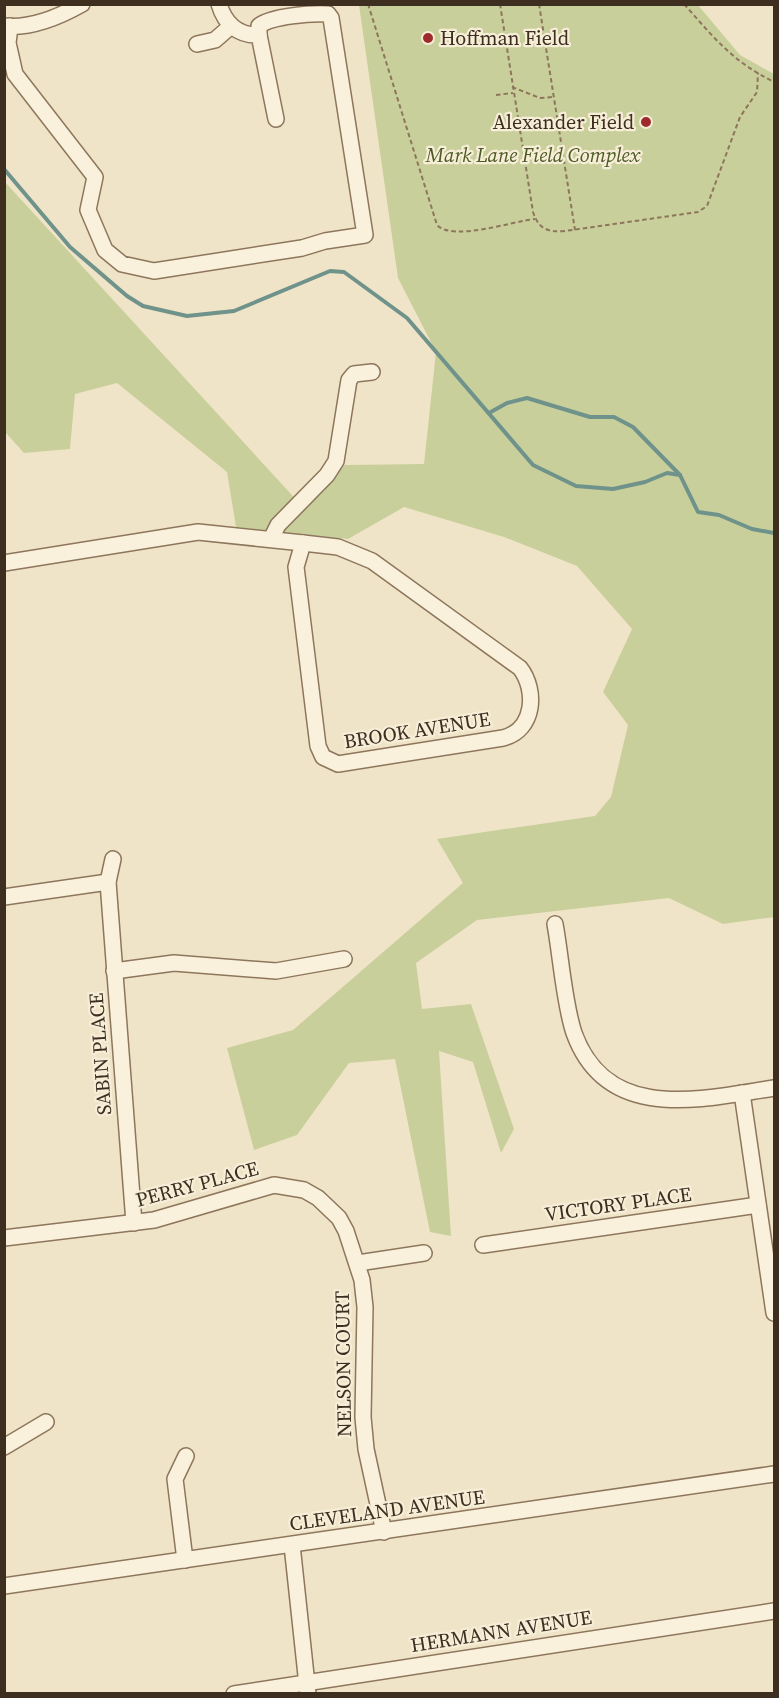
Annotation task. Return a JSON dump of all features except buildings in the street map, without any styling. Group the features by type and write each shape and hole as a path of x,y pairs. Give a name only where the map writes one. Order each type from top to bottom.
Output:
{"street":[{"path":"82,4 55,17 28,25 7,26 8,43 15,74 94,177 88,210 105,250 122,264 154,271 302,248 325,241 365,235 331,18 328,14 317,13 271,20 259,26 276,119"},
{"path":"219,4 222,14 231,26 245,34 259,35"},
{"path":"196,44 215,40 231,26"},
{"path":"271,539 278,525 327,475 336,462 349,380 354,374 372,372"},
{"name":"BROOK AVENUE","path":"4,563 198,532 271,539 338,547 372,561 520,668 531,691 529,714 525,723 518,731 503,738 338,764 323,758 318,746 296,567 303,543"},
{"name":"SABIN PLACE","path":"113,859 108,882 134,1223"},
{"path":"4,897 108,882"},
{"path":"555,924 574,1031 589,1059 601,1073 628,1092 662,1101 680,1102 774,1088"},
{"path":"114,972 174,963 276,971 344,959"},
{"path":"742,1093 758,1205 772,1274 774,1313"},
{"name":"PERRY PLACE","path":"4,1238 154,1220 274,1185 304,1190 318,1198 339,1218 346,1231"},
{"name":"VICTORY PLACE","path":"483,1245 758,1205"},
{"name":"NELSON COURT","path":"346,1231 358,1263 365,1307 363,1417 366,1449 384,1532"},
{"path":"358,1263 424,1253"},
{"path":"4,1447 46,1422"},
{"path":"185,1560 175,1479 186,1456"},
{"name":"CLEVELAND AVENUE","path":"4,1586 774,1474"},
{"path":"292,1545 307,1688"},
{"name":"HERMANN AVENUE","path":"234,1694 307,1688 774,1611"}],"path":[{"path":"368,4 437,225 441,229 457,232 535,219"},
{"path":"500,4 535,219 547,231 575,230 698,212 706,206 740,117 757,92 758,74"},
{"path":"538,4 575,230"},
{"path":"684,4 725,51 774,82"},
{"path":"512,87 534,97 553,97"},
{"path":"496,95 513,93"}],"green space":[{"name":"Mark Lane Field Complex","path":"359,5 698,5 740,55 774,74 774,917 723,924 669,898 477,920 416,963 422,1009 471,1004 514,1129 501,1153 473,1062 439,1051 451,1236 430,1232 395,1059 349,1063 297,1135 254,1150 227,1048 293,1030 463,883 437,839 595,816 611,797 628,725 603,692 632,629 577,566 504,537 404,507 348,539 236,527 227,472 117,383 75,394 70,449 24,453 5,432 4,181 302,506 345,465 424,464 436,352 398,278"}],"waterway":[{"path":"4,169 70,247 127,296 143,306 187,316 234,311 330,271 344,272 407,318 533,465 576,486 613,489 645,482 667,473 680,475 698,512 719,515 752,529 774,533"},
{"path":"489,413 507,403 527,398 590,417 614,417 633,427 680,475"}],"place":[{"name":"Hoffman Field","path":"428,38"},
{"name":"Alexander Field","path":"646,122"}]}
